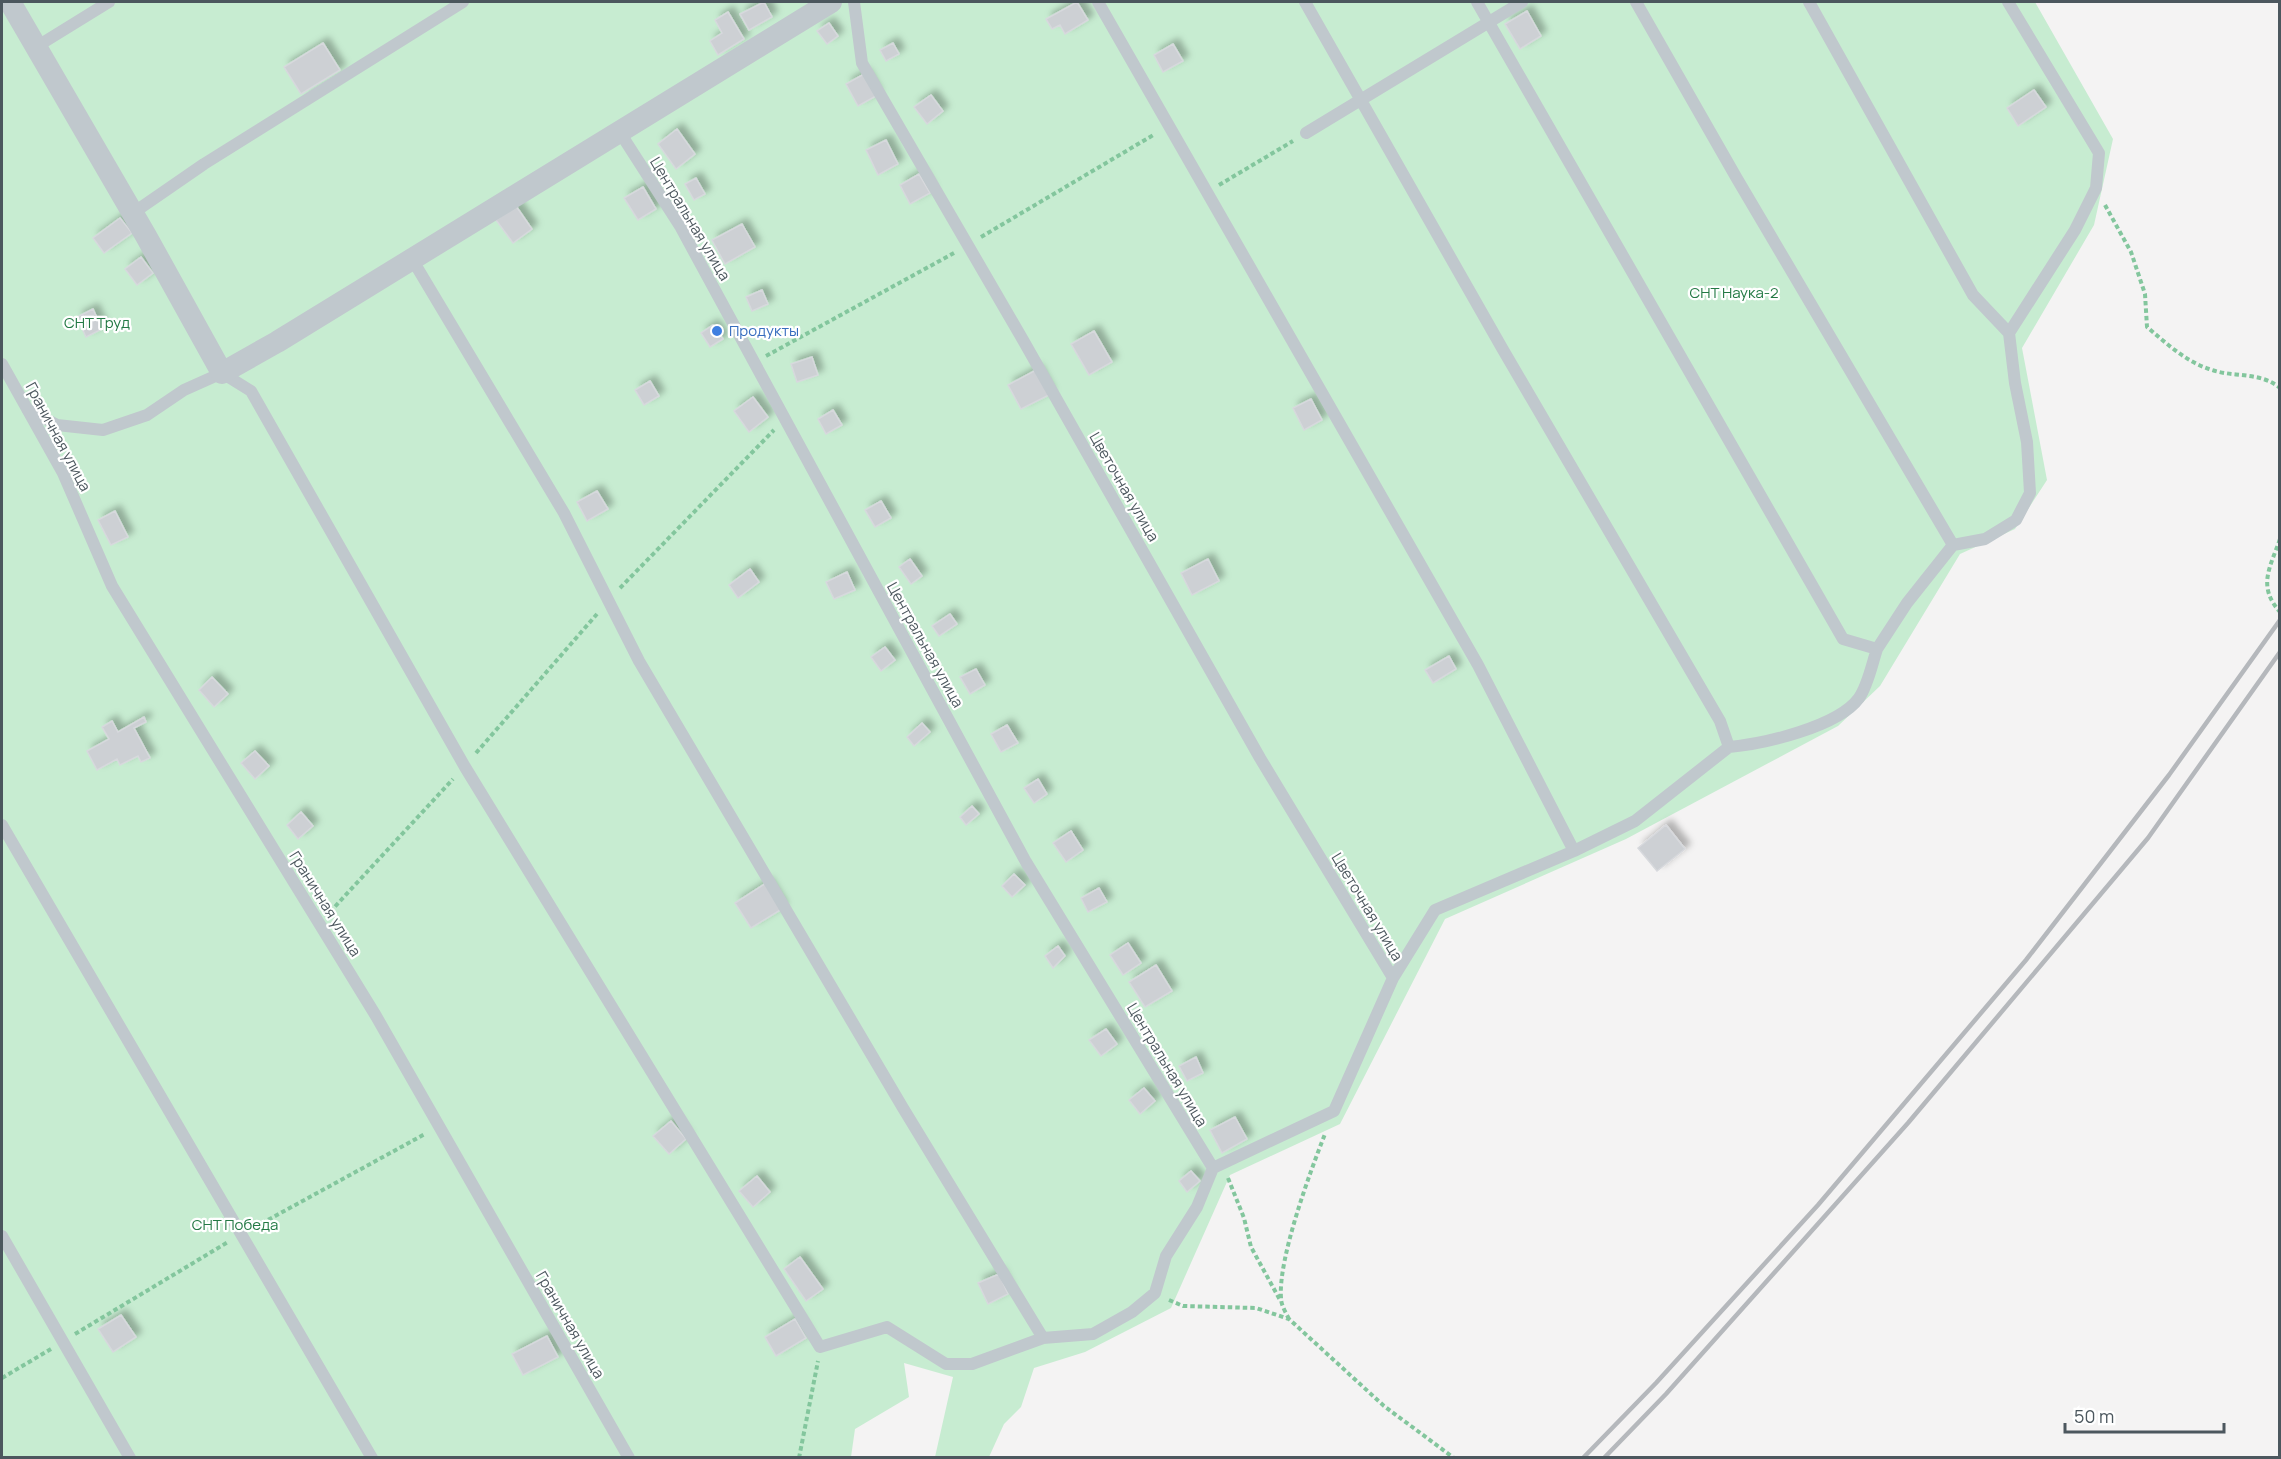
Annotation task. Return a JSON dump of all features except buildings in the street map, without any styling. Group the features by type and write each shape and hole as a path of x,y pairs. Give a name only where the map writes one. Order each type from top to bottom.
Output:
{"street":[{"path":"10,2 133,213 222,373 831,2"}],"lane":[{"path":"36,47 109,2"},
{"path":"133,213 204,164 463,2"},
{"name":"Цветочная улица","path":"855,2 862,63 1260,758 1393,978"},
{"path":"1098,2 1478,664 1574,851"},
{"path":"1305,2 1502,348 1720,721 1730,747"},
{"path":"1477,2 1843,639 1877,649"},
{"path":"1306,134 1522,2"},
{"path":"1636,2 1736,177 1953,545"},
{"path":"27,409 57,424 103,430 147,414 184,390 222,373 251,391 465,767 820,1347 887,1327 946,1364 972,1364 1043,1338 1093,1334 1132,1312 1155,1293 1166,1256 1197,1207 1213,1168 1334,1111 1393,978 1436,910 1574,851 1635,821 1730,747 1757,745 1836,718 1859,698 1877,649 1906,603 1953,545 1985,539 2016,520 2030,493 2027,442 2008,333 1973,296 1809,2"},
{"path":"2008,2 2099,153 2096,188 2075,230 2008,333"},
{"name":"Центральная улица","path":"619,131 680,226 1026,862 1213,1168"},
{"path":"412,259 564,513 639,662 903,1108 1043,1338"},
{"name":"Граничная улица","path":"2,364 63,473 112,586 319,923 439,1126 629,1458"},
{"path":"2,825 372,1458"},
{"path":"2,1236 130,1458"}],"path":[{"path":"754,363 968,245 1169,126"},
{"path":"1208,192 1306,134"},
{"path":"2096,188 2131,252 2145,294 2147,327 2191,362 2211,370 2269,379 2280,388"},
{"path":"2280,539 2266,580 2268,599 2280,612"},
{"path":"319,923 465,767"},
{"path":"1281,1300 1283,1268 1314,1162 1334,1111"},
{"path":"2,1378 242,1234 439,1126"},
{"path":"1213,1168 1226,1174 1231,1183 1245,1218 1251,1247 1289,1319"},
{"path":"1155,1293 1183,1306 1256,1308 1289,1319 1384,1406 1454,1458"},
{"path":"799,1458 820,1347"}],"green space":[{"path":"2,2 2035,2 2113,139 2094,225 2022,348 2047,480 2015,529 1960,554 1880,686 1838,726 1626,839 1445,919 1340,1124 1230,1175 1171,1308 1085,1352 1034,1368 1021,1407 1004,1424 989,1457 935,1457 953,1377 904,1363 909,1397 855,1429 851,1457 2,1457"}],"railway":[{"path":"1583,1458 1656,1383 1818,1205 2026,960 2169,775 2280,620"},
{"path":"1604,1458 1666,1394 1908,1123 2148,838 2280,652"}],"place":[{"name":"Продукты","path":"717,331"}],"park label":[{"name":"СНТ Наука-2","path":"1734,293"},
{"name":"СНТ Труд","path":"97,323"},
{"name":"СНТ Победа","path":"235,1225"}]}
